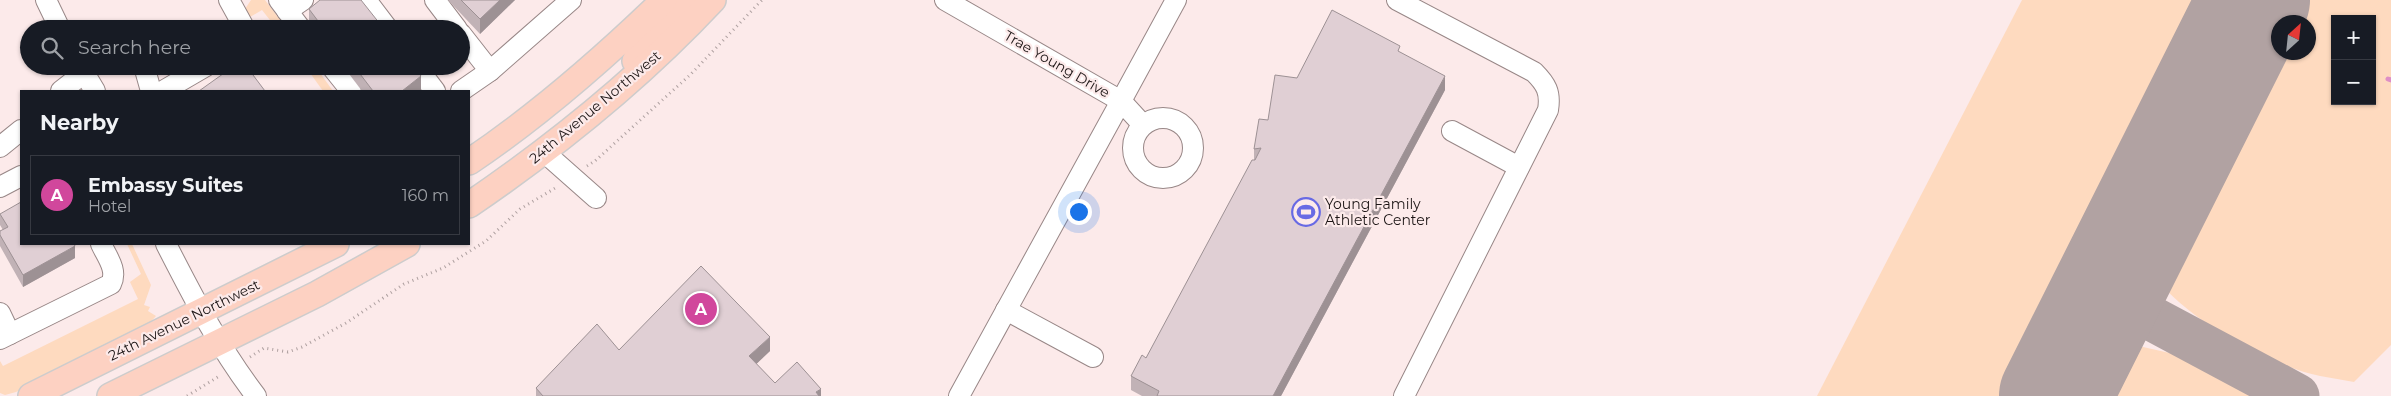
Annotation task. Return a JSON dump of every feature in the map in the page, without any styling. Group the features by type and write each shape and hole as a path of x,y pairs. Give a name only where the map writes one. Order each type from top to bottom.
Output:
{"main road":[{"path":"470,161 535,114 581,77 664,0"},
{"path":"610,98 651,38 687,0"},
{"name":"24th Avenue Northwest","path":"470,204 544,152 610,98 649,64 713,0"},
{"name":"24th Avenue Northwest","path":"31,396 334,245"},
{"path":"110,396 317,294 405,245"}],"street":[{"path":"46,0 56,20"},
{"path":"229,0 240,20"},
{"path":"366,0 381,20"},
{"path":"435,0 451,20"},
{"path":"463,90 490,71 571,0"},
{"name":"Trae Young Drive","path":"945,0 1121,100 1176,0"},
{"path":"1397,0 1534,72 1546,84 1550,98 1548,110 1404,396"},
{"path":"290,4 297,20"},
{"path":"470,45 490,71"},
{"path":"62,90 76,75"},
{"path":"86,75 94,90"},
{"path":"147,75 151,90"},
{"path":"165,90 191,75"},
{"path":"338,75 350,90"},
{"path":"423,75 434,90"},
{"path":"959,396 1121,100 1143,125"},
{"path":"0,147 20,131"},
{"path":"1452,131 1519,167"},
{"path":"544,152 596,198"},
{"path":"0,187 20,177"},
{"path":"0,313 5,336 110,284 114,276 113,268 102,245"},
{"path":"167,245 233,366 256,396"},
{"path":"1006,310 1093,356"}],"path":[{"path":"186,396 208,385 233,366 264,348 288,352 302,347 346,323 404,284 444,268 486,241 520,209 595,161 690,75 762,0"}],"shaded area":[{"path":"251,0 265,0 280,20 270,20 262,10 250,17 245,9"},
{"path":"2022,0 2208,0 2009,396 1817,396"},
{"path":"2293,0 2391,0 2391,345 2354,382 2303,372 2251,350 2214,328 2181,304 2154,276 2271,43 2271,60 2316,60 2316,15 2286,15"},
{"path":"311,75 321,75 332,90 322,90"},
{"path":"127,245 132,245 151,285 144,305 150,307 148,311 156,316 145,328 16,392 5,395 0,393 0,361 3,366 138,299 130,282 141,274"},
{"path":"2121,342 2174,354 2222,373 2263,396 2094,396"}],"building":[{"path":"320,0 361,0 377,20 317,20 309,9"},
{"path":"461,0 500,0 480,19"},
{"name":"Young Family Athletic Center","path":"1332,10 1400,46 1398,51 1445,76 1273,396 1157,396 1159,391 1131,376 1142,355 1146,358 1252,160 1255,160 1261,148 1254,149 1259,119 1268,120 1275,75 1297,78"},
{"path":"221,75 253,75 264,90 200,90"},
{"path":"361,75 421,76 403,90 372,90"},
{"path":"20,203 20,245 75,246 23,275 0,235 0,231 8,227 0,214"},
{"path":"701,266 770,337 749,356 775,383 797,362 821,389 816,392 819,396 543,396 536,388 597,324 619,350"}],"taxiway":[{"path":"2106,294 2297,396"}],"runway":[{"path":"2055,396 2254,0"}],"place":[{"name":"Young Family Athletic Center","path":"1306,212"},
{"name":"Embassy Suites","path":"701,309"}]}
